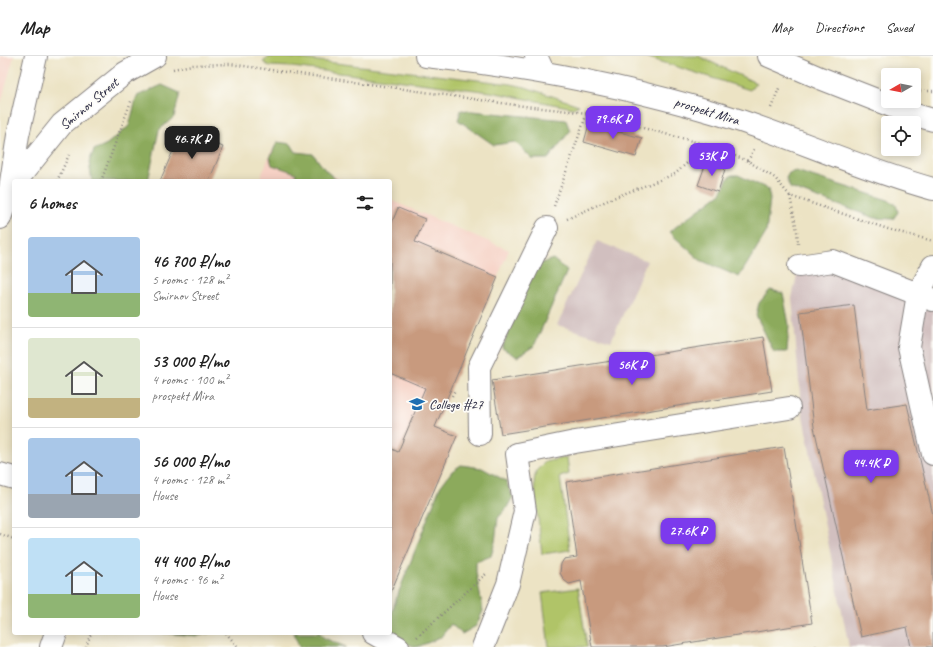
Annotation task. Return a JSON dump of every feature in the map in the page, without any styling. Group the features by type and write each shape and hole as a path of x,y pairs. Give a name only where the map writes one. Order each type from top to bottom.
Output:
{"main road":[{"name":"Smirnov Street","path":"0,218 10,185 18,134 36,56"},
{"name":"prospekt Mira","path":"426,56 539,63 763,128 890,177 933,189"},
{"path":"779,61 912,114 933,120"},
{"name":"Smirnov Street","path":"15,179 62,124 125,73 160,64"},
{"path":"480,434 478,367 547,228"},
{"path":"799,266 833,261 926,297"},
{"path":"933,266 926,297 909,347 933,454"},
{"path":"483,647 508,584 525,511 517,454 575,442 789,408"},
{"path":"0,474 12,477"},
{"path":"52,647 55,635"},
{"path":"378,635 405,644"}],"path":[{"path":"748,161 763,128 779,61"},
{"path":"160,64 230,64 515,105 587,113 707,145 748,161 775,178 790,196 797,231 799,266"},
{"path":"921,91 933,90"},
{"path":"102,179 134,91"},
{"path":"547,228 587,113"},
{"path":"547,228 613,198 675,174 707,145"},
{"path":"58,179 71,151"},
{"path":"790,196 888,229 933,241"},
{"path":"0,534 12,538"},
{"path":"405,644 488,572"},
{"path":"86,647 90,635"},
{"path":"228,635 238,647"}],"shaded area":[{"path":"0,56 14,56 1,103 0,103"},
{"path":"272,150 340,179 260,179"},
{"name":"College #27","path":"392,201 509,250 435,427 457,436 392,590"},
{"path":"597,241 647,261 611,341 557,325"},
{"path":"833,261 933,300 933,647 849,647 801,406 792,298 799,266"}],"green space":[{"path":"643,56 698,56 756,83 750,90"},
{"path":"269,57 285,57 511,84 525,87 579,105 573,108 491,92 292,67 269,66 263,62"},
{"path":"162,85 180,93 174,117 159,130 148,179 92,179 89,162 94,150 107,144 129,126 137,96"},
{"path":"461,110 566,120 570,131 548,159 532,159 515,142 494,145 458,120"},
{"path":"277,142 291,144 296,152 313,154 326,171 336,179 295,179 296,173 272,165 270,158"},
{"path":"796,171 888,200 896,205 898,212 893,219 875,218 790,188 786,178 789,173"},
{"path":"732,175 738,175 768,189 770,199 766,233 739,277 700,260 669,232 721,193 728,178"},
{"path":"553,259 567,271 534,346 517,357 502,348 536,265"},
{"path":"770,290 783,293 789,325 787,352 774,352 756,315 759,303"},
{"path":"567,457 569,474 560,477 570,550 542,554 534,482 536,471 545,462"},
{"path":"461,465 482,468 506,481 513,497 506,509 498,518 495,542 491,556 476,562 476,572 483,611 476,626 462,634 451,624 440,638 417,647 401,642 392,635 392,612 440,487 452,471"},
{"path":"578,588 587,647 549,647 542,593"},
{"path":"295,635 322,635 324,638 346,647 299,647"}],"building":[{"path":"589,124 642,138 636,157 584,142"},
{"path":"182,130 223,147 210,179 161,179"},
{"path":"706,163 725,169 718,192 698,185"},
{"name":"College #27","path":"398,208 425,219 415,242 498,277 435,427 457,436 392,589 392,449 398,452 425,388 392,374 392,222"},
{"path":"854,305 867,410 907,404 933,515 933,647 911,647 907,627 861,637 814,427 800,312"},
{"path":"763,337 772,391 501,434 492,380"},
{"path":"784,447 812,623 663,647 592,647 581,581 569,584 564,580 560,573 561,564 564,559 577,557 566,482"}],"place":[{"name":"College #27","path":"417,404"}]}
